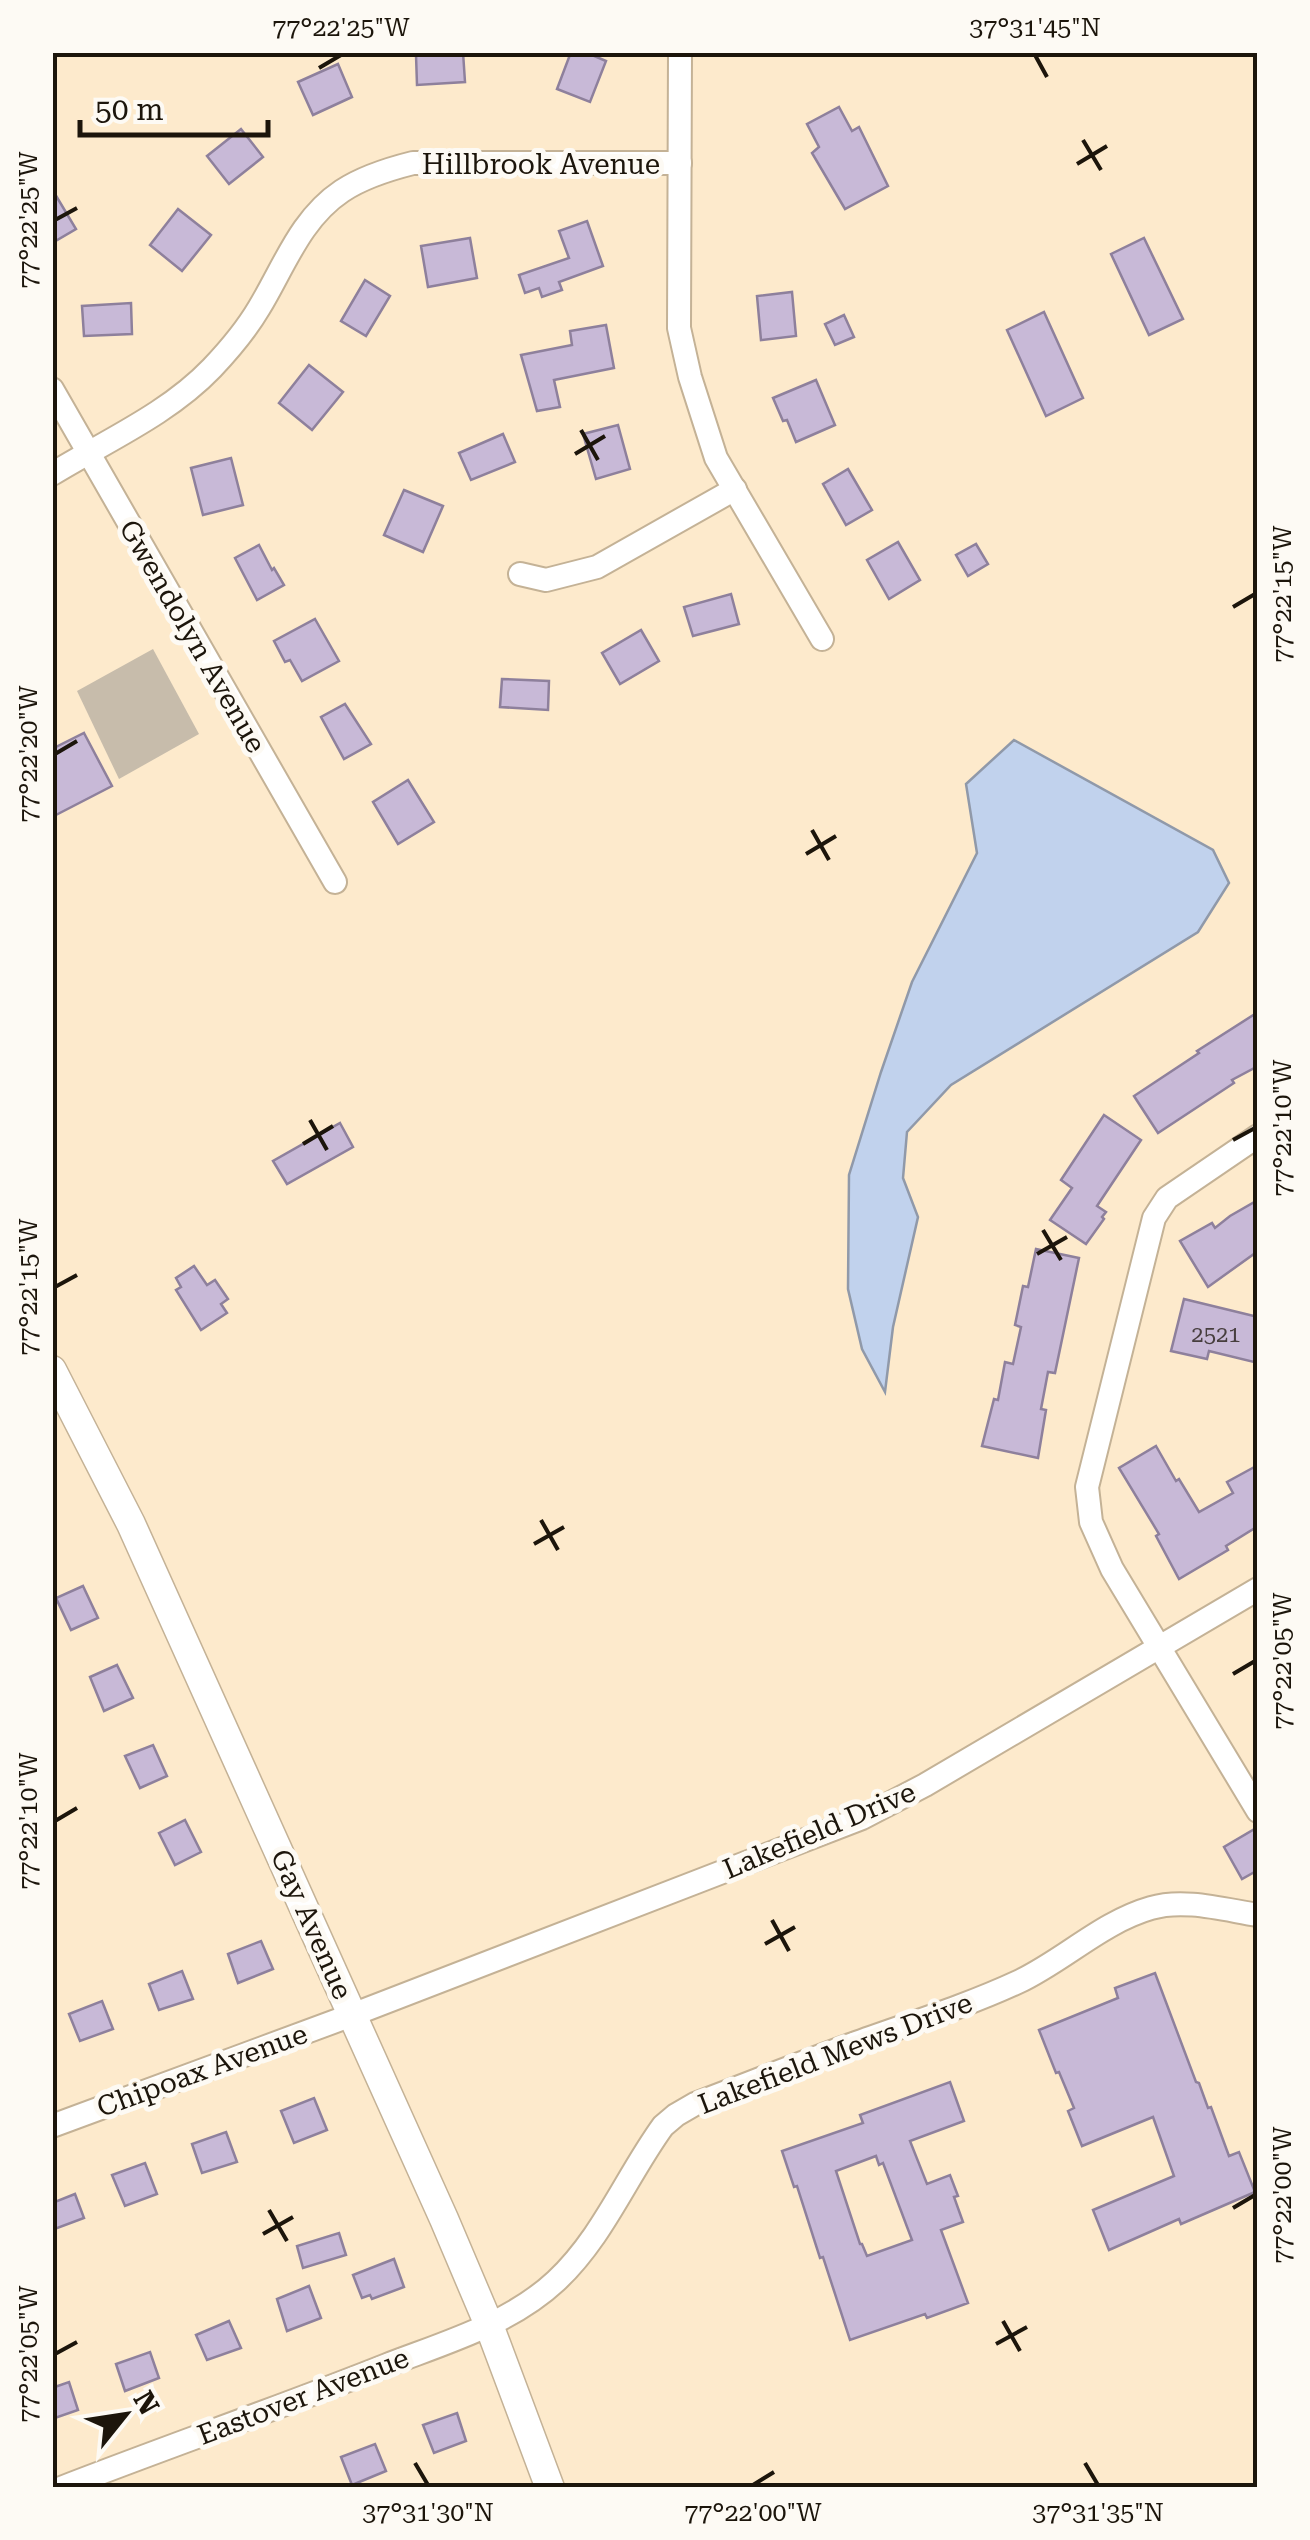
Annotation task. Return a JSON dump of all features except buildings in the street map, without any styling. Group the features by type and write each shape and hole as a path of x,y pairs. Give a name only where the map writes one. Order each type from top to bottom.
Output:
{"street":[{"path":"680,52 679,328 690,377 716,458 822,639"},
{"name":"Hillbrook Avenue","path":"52,474 153,414 210,370 258,310 295,240 319,210 342,191 384,170 413,163 680,163"},
{"name":"Gwendolyn Avenue","path":"52,389 335,882"},
{"path":"520,574 546,580 597,567 735,489"},
{"path":"1258,1136 1167,1198 1154,1218 1087,1487 1091,1522 1112,1569 1258,1811"},
{"name":"Gay Avenue","path":"52,1370 131,1524 444,2219 489,2325 550,2488"},
{"name":"Lakefield Drive","path":"352,2015 862,1818 925,1785 1258,1588"},
{"name":"Lakefield Mews Drive","path":"489,2325 556,2281 588,2246 663,2126 695,2104 971,2002 1022,1980 1124,1919 1151,1908 1198,1906 1258,1915"},
{"name":"Chipoax Avenue","path":"52,2126 352,2015"},
{"name":"Eastover Avenue","path":"61,2488 489,2325"}],"shaded area":[{"path":"153,649 199,734 119,779 77,691"}],"water":[{"path":"1014,740 1213,850 1229,883 1198,932 951,1085 907,1132 903,1178 918,1217 893,1327 885,1392 862,1349 848,1289 849,1175 912,982 977,853 966,784"}]}
